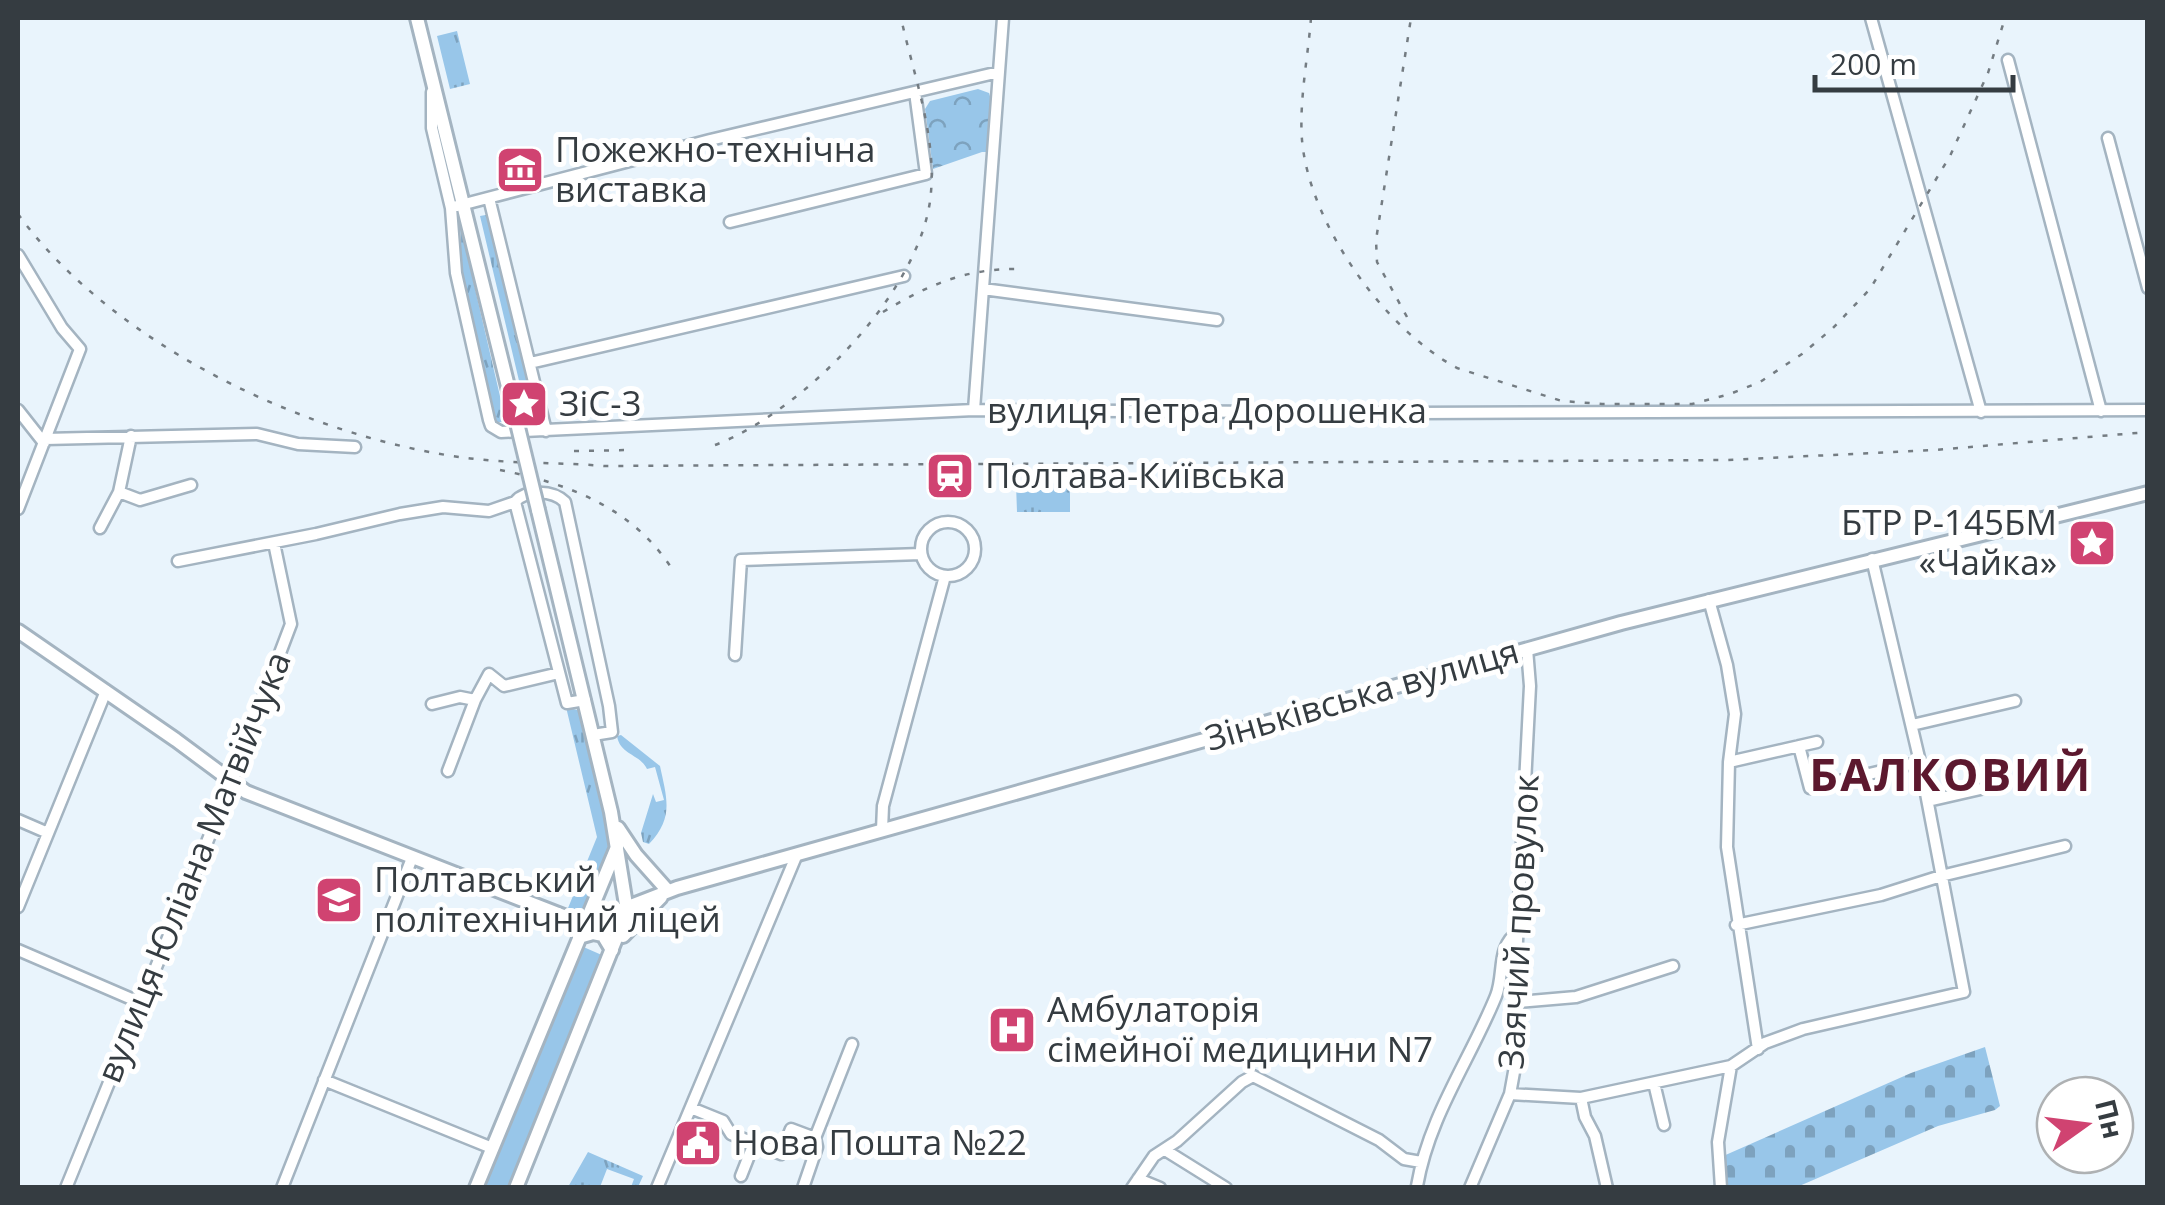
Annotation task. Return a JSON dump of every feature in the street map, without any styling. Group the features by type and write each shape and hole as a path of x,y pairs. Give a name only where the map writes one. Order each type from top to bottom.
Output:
{"main road":[{"path":"417,18 457,206 517,423 611,812 627,907 516,1188"},
{"name":"Зіньківська вулиця","path":"581,931 668,891 1527,649 1872,559 2148,493"},
{"path":"18,631 246,792 581,931 603,935 612,950"},
{"path":"611,812 636,855 668,891 630,925 612,950"},
{"path":"476,1188 618,845"},
{"path":"622,874 636,855"}],"street":[{"path":"974,410 1003,18"},
{"path":"1871,18 1981,412"},
{"path":"2008,60 2101,411"},
{"path":"457,206 999,72"},
{"path":"730,222 926,174 914,92"},
{"path":"2108,138 2148,288"},
{"path":"490,198 546,431"},
{"name":"вулиця Петра Дорошенка","path":"457,206 459,292 491,426 506,433 974,410 2148,410"},
{"path":"18,255 62,328 80,348 18,509"},
{"path":"530,363 904,276"},
{"path":"983,290 1217,320"},
{"path":"18,410 44,441"},
{"path":"44,441 256,434 298,444 355,446"},
{"path":"100,528 119,492 130,436"},
{"path":"18,478 24,495"},
{"path":"119,492 140,500 191,485"},
{"path":"178,560 400,514 443,508 490,511 515,502 522,495 549,493 565,502 610,706 612,732 593,736"},
{"path":"515,502 567,703 584,700"},
{"path":"953,522 967,529 975,548 972,563 958,574 945,576 929,569 921,554 923,537 935,525 953,522"},
{"name":"вулиця Юліана Матвійчука","path":"66,1188 291,624 274,542"},
{"path":"734,655 741,560 921,554"},
{"path":"1510,1094 1581,1098 1731,1066 1758,1049 1815,1026 1964,992 1920,762 1872,559"},
{"path":"882,830 884,806 945,576"},
{"path":"1709,600 1735,714 1729,762 1727,847 1758,1049"},
{"name":"Заячий провулок","path":"1470,1188 1510,1094 1518,1033 1518,932 1530,686 1527,649"},
{"path":"448,770 489,674 504,686 559,673"},
{"path":"18,907 106,691"},
{"path":"432,704 460,697 475,700"},
{"path":"1912,725 2015,701"},
{"path":"1729,762 1817,742"},
{"path":"1799,746 1810,788 1920,762"},
{"path":"1928,800 1998,784"},
{"path":"18,820 48,833"},
{"path":"1736,924 1880,895 2065,846"},
{"path":"657,1188 798,854"},
{"path":"282,1188 412,858"},
{"path":"1417,1186 1421,1162 1448,1092 1496,996 1506,942 1518,932"},
{"path":"18,950 141,1004"},
{"path":"1517,1002 1576,997 1674,966"},
{"path":"803,1188 817,1147 816,1138 852,1044"},
{"path":"1720,1188 1718,1142 1731,1066"},
{"path":"1160,1188 1135,1183 1154,1156 1253,1076 1379,1140 1404,1159 1421,1162"},
{"path":"324,1080 492,1148"},
{"path":"1654,1082 1664,1125"},
{"path":"1581,1098 1607,1188"},
{"path":"691,1108 723,1120 731,1134 782,1154 792,1130 816,1138"},
{"path":"741,1176 754,1143"},
{"path":"1165,1150 1226,1188"}],"green space":[{"path":"457,31 470,84 450,89 437,36"},
{"path":"978,89 989,93 993,106 990,152 933,169 925,109 930,101"},
{"path":"491,214 540,426 529,423 480,216"},
{"path":"460,224 506,422 493,422 462,291"},
{"path":"1070,483 1070,512 1017,512 1016,484"},
{"path":"566,707 581,711 609,837 599,880 577,916 566,913 597,837"},
{"path":"621,735 660,766 666,798 665,817 649,844 643,842 641,833 653,794 656,802 664,800 655,767 647,769 626,751 617,736"},
{"path":"579,945 604,956 511,1187 480,1188"},
{"path":"1985,1047 2000,1106 1995,1110 1938,1126 1797,1187 1725,1187 1721,1157 1911,1073"},
{"path":"588,1152 643,1176 638,1187 631,1187 634,1179 607,1169 600,1187 568,1187"}],"railway":[{"path":"715,445 749,429 820,376 883,306 907,268 923,229 932,170 927,126 901,18"},
{"path":"1311,18 1301,125 1308,172 1335,238 1378,301 1403,328 1457,368 1562,401 1602,404 1692,404 1730,394 1760,382 1833,328 1870,289 1950,156 1988,73 2005,18"},
{"path":"1407,317 1377,262 1376,240 1411,18"},
{"path":"18,214 58,261 106,305 219,378 344,430 406,447 484,460 604,466 1728,460 1934,450 2148,432"},
{"path":"883,312 947,280 1018,269"},
{"path":"574,451 631,450"},
{"path":"500,470 552,483 599,503 640,531 674,572"}],"place":[{"name":"Пожежно-технічна виставка","path":"520,170"},
{"name":"ЗіС-3","path":"524,404"},
{"name":"Полтава-Київська","path":"950,476"},
{"name":"БТР Р-145БМ «Чайка»","path":"2092,543"},
{"name":"Полтавський політехнічний ліцей","path":"339,900"},
{"name":"Амбулаторія сімейної медицини N7","path":"1012,1030"},
{"name":"Нова Пошта №22","path":"698,1143"}],"district":[{"name":"БАЛКОВИЙ","path":"1951,775"}]}
